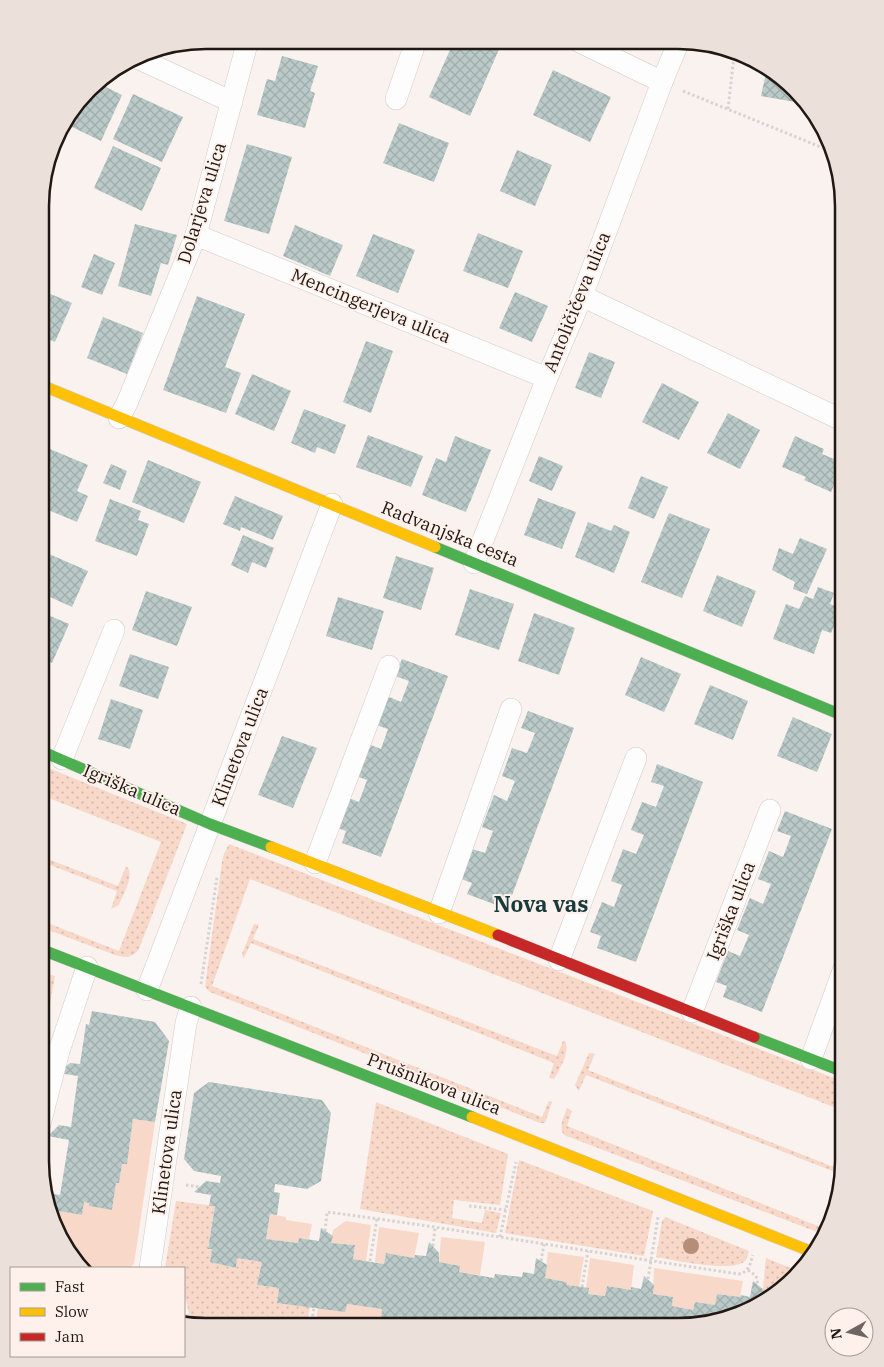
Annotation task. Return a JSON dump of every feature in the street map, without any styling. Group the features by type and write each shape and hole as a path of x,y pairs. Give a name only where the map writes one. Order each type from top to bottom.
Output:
{"street":[{"name":"Dolarjeva ulica","path":"119,418 127,403 196,234 246,49"},
{"path":"396,99 413,49"},
{"path":"594,49 662,82"},
{"name":"Antoličičeva ulica","path":"474,562 546,378 582,296 676,49"},
{"path":"145,61 232,102"},
{"name":"Mencingerjeva ulica","path":"196,234 546,378"},
{"path":"582,296 835,417"},
{"name":"Radvanjska cesta","path":"49,388 835,712"},
{"name":"Klinetova ulica","path":"147,990 332,504"},
{"name":"Igriška ulica","path":"62,759 114,630"},
{"path":"315,863 389,666"},
{"path":"439,912 512,709"},
{"name":"Igriška ulica","path":"49,754 210,824 315,863 835,1068"},
{"path":"558,960 636,758"},
{"name":"Igriška ulica","path":"692,1012 770,810"},
{"name":"Prušnikova ulica","path":"49,952 147,990 195,1000 808,1250"},
{"path":"50,1049 87,967"},
{"path":"811,1059 835,993"},
{"name":"Klinetova ulica","path":"150,1267 186,1023 195,1000"}],"path":[{"path":"728,109 734,59"},
{"path":"662,82 824,148"},
{"path":"195,1000 217,876"},
{"path":"500,1237 516,1162"},
{"path":"469,1206 506,1210"},
{"path":"648,1279 660,1209"},
{"path":"325,1231 327,1212 377,1218 739,1274 748,1270 755,1248"},
{"path":"370,1261 377,1218"},
{"path":"433,1246 436,1227"},
{"path":"541,1261 544,1244"},
{"path":"582,1287 588,1251"},
{"path":"748,1270 756,1276 758,1285"},
{"path":"312,1318 314,1308"}],"shaded area":[{"path":"49,768 187,824 137,952 125,957 115,955 49,930 49,924 119,951 161,842 49,798"},
{"path":"229,844 835,1079 835,1107 250,879 212,986 542,1117 549,1101 552,1102 545,1123 540,1123 210,992 205,987 224,854"},
{"path":"49,859 118,886 126,866 130,874 126,890 119,905 111,909 117,891 49,865"},
{"path":"254,924 259,925 253,939 557,1056 563,1041 565,1041 566,1054 562,1064 554,1079 549,1078 554,1063 251,943 244,958 242,954"},
{"path":"49,974 55,976 49,1010"},
{"path":"589,1053 595,1054 588,1070 835,1167 835,1172 586,1075 579,1091 575,1085"},
{"path":"376,1102 508,1154 500,1205 454,1200 452,1218 482,1223 485,1210 501,1213 496,1233 360,1209"},
{"path":"567,1108 572,1111 567,1126 820,1227 818,1232 564,1135 562,1132 563,1118"},
{"path":"133,1119 155,1122 134,1264 130,1267 90,1267 70,1240 61,1221 59,1211 82,1215 84,1202 89,1203 89,1206 112,1210 116,1183 119,1183 122,1164 127,1163"},
{"path":"519,1160 653,1211 644,1256 505,1233"},
{"path":"176,1201 215,1206 208,1248 212,1249 210,1262 236,1268 237,1258 262,1262 257,1285 279,1288 277,1302 310,1307 308,1318 190,1317 185,1296 185,1267 165,1267"},
{"path":"270,1214 286,1217 286,1220 312,1224 309,1239 299,1238 298,1243 266,1239"},
{"path":"665,1217 749,1251 745,1261 728,1266 716,1266 656,1257 662,1221"},
{"path":"346,1221 371,1225 366,1261 353,1259 355,1245 331,1243 333,1230"},
{"path":"379,1227 419,1233 414,1258 386,1253 384,1264 375,1262"},
{"path":"441,1237 485,1242 480,1275 459,1272 459,1266 439,1262"},
{"path":"548,1252 584,1257 579,1287 567,1285 566,1282 545,1278"},
{"path":"590,1258 634,1265 631,1290 607,1286 605,1296 588,1294 586,1288"},
{"path":"766,1258 792,1269 774,1286 762,1293"},
{"path":"654,1268 743,1281 740,1297 717,1294 715,1305 695,1302 693,1310 672,1306 673,1297 653,1294"},
{"path":"347,1304 382,1309 381,1318 316,1318 318,1308"}],"building":[{"path":"450,49 499,49 470,116 429,97"},
{"path":"282,56 318,66 310,91 315,93 305,128 257,115 267,79 275,81"},
{"path":"553,70 611,97 590,142 533,115"},
{"path":"765,75 774,81 796,102 761,96"},
{"path":"104,86 122,95 101,141 71,126 81,110"},
{"path":"133,94 183,117 162,162 113,139"},
{"path":"399,123 449,143 434,182 383,163"},
{"path":"247,144 292,157 269,234 224,221"},
{"path":"113,146 161,168 142,211 94,188"},
{"path":"517,150 552,165 535,206 500,191"},
{"path":"135,224 177,235 168,265 161,263 151,296 118,286"},
{"path":"295,225 343,245 330,276 283,256"},
{"path":"478,233 523,251 508,288 463,271"},
{"path":"373,234 415,250 398,293 356,276"},
{"path":"94,254 115,263 102,295 81,287"},
{"path":"515,292 548,306 532,342 499,328"},
{"path":"49,293 72,303 55,342 49,339"},
{"path":"197,296 245,314 225,367 241,373 226,413 163,390"},
{"path":"103,317 143,333 127,374 87,358"},
{"path":"366,341 393,351 371,413 343,402"},
{"path":"589,352 615,362 601,398 575,388"},
{"path":"252,374 291,391 274,431 235,414"},
{"path":"662,383 699,402 679,440 642,422"},
{"path":"304,409 346,425 335,454 317,447 315,453 291,443"},
{"path":"728,413 760,430 740,469 707,453"},
{"path":"368,435 423,456 411,487 356,467"},
{"path":"455,436 491,450 466,512 422,495 436,458 446,462"},
{"path":"795,436 824,449 822,454 835,459 835,483 831,492 804,480 806,477 782,467"},
{"path":"50,449 88,465 77,491 88,496 77,522 49,510"},
{"path":"539,456 563,466 552,491 529,481"},
{"path":"148,460 201,482 184,523 132,502"},
{"path":"111,464 127,471 120,490 103,483"},
{"path":"641,476 668,487 654,519 628,508"},
{"path":"235,496 283,516 273,540 241,527 240,531 223,524"},
{"path":"538,498 576,512 562,549 524,535"},
{"path":"110,499 141,511 138,520 149,524 137,556 95,541"},
{"path":"669,513 710,529 682,598 641,582"},
{"path":"588,522 611,531 614,525 630,532 614,573 575,557"},
{"path":"243,535 274,548 266,568 252,562 248,573 231,565"},
{"path":"800,538 827,549 807,594 793,589 795,582 772,570 779,548 793,554"},
{"path":"49,554 88,571 72,607 49,597"},
{"path":"396,556 434,568 421,610 383,598"},
{"path":"717,575 756,591 742,627 703,611"},
{"path":"818,587 834,593 830,604 835,606 835,624 831,633 822,630 814,654 773,639 786,604 799,609 805,596 813,599"},
{"path":"470,589 514,604 499,650 455,635"},
{"path":"146,591 192,607 177,646 132,630"},
{"path":"338,597 384,611 372,650 326,636"},
{"path":"534,613 575,628 559,675 518,661"},
{"path":"49,615 69,624 52,663 49,662"},
{"path":"130,654 169,667 158,699 119,686"},
{"path":"641,657 681,674 664,712 625,695"},
{"path":"402,659 448,676 381,857 342,843 346,831 335,827 346,797 359,802 367,780 356,776 368,744 381,749 388,729 376,725 387,696 401,702 409,681 395,676"},
{"path":"710,685 748,701 733,740 694,724"},
{"path":"111,699 143,710 130,749 98,739"},
{"path":"528,711 574,728 507,909 467,894 472,883 461,879 472,849 485,853 493,831 482,827 494,795 507,801 515,781 502,776 512,748 527,753 535,733 521,728"},
{"path":"793,717 832,734 817,772 777,756"},
{"path":"282,736 317,748 293,808 258,795"},
{"path":"657,764 703,782 636,962 597,948 601,936 590,932 602,902 614,907 622,885 611,881 623,849 636,854 644,835 631,830 642,802 656,807 664,786 651,782"},
{"path":"785,811 832,829 762,1012 723,997 727,986 716,982 728,951 740,956 749,935 737,930 750,898 763,904 771,884 758,879 769,851 783,857 791,836 777,831"},
{"path":"92,1011 155,1022 169,1041 155,1122 133,1119 127,1164 122,1164 119,1183 116,1183 112,1210 89,1206 89,1203 84,1202 82,1215 59,1211 58,1214 52,1194 60,1195 69,1140 49,1135 59,1125 71,1127 78,1076 58,1073 70,1063 80,1064 86,1024 89,1025"},
{"path":"209,1082 322,1100 331,1113 321,1181 307,1189 275,1184 274,1192 280,1193 277,1215 270,1214 266,1239 298,1243 299,1238 319,1241 321,1228 333,1236 331,1243 355,1245 353,1259 384,1264 386,1253 414,1258 415,1255 426,1256 429,1242 439,1253 439,1262 460,1266 459,1272 494,1278 495,1274 522,1277 523,1272 534,1274 536,1258 547,1265 545,1278 566,1282 567,1285 589,1288 588,1294 605,1296 607,1286 631,1290 631,1287 641,1289 644,1276 654,1285 653,1294 673,1297 672,1306 693,1310 695,1302 715,1305 717,1294 750,1297 753,1281 764,1290 763,1293 719,1313 688,1318 381,1318 382,1309 347,1304 345,1312 277,1303 279,1288 257,1285 262,1262 237,1258 236,1268 210,1262 212,1249 208,1249 215,1206 209,1206 211,1195 194,1192 206,1181 220,1183 221,1176 194,1171 184,1159 194,1093"}],"traffic: fast":[{"path":"435,547 835,712"},
{"path":"49,754 210,824 271,847"},
{"path":"49,952 472,1117"},
{"path":"754,1037 835,1068"}],"traffic: slow":[{"path":"49,388 435,547"},
{"path":"271,847 498,935"},
{"path":"472,1117 808,1250"}],"traffic: jam":[{"path":"498,935 754,1037"}],"district":[{"name":"Nova vas","path":"541,904"}]}
